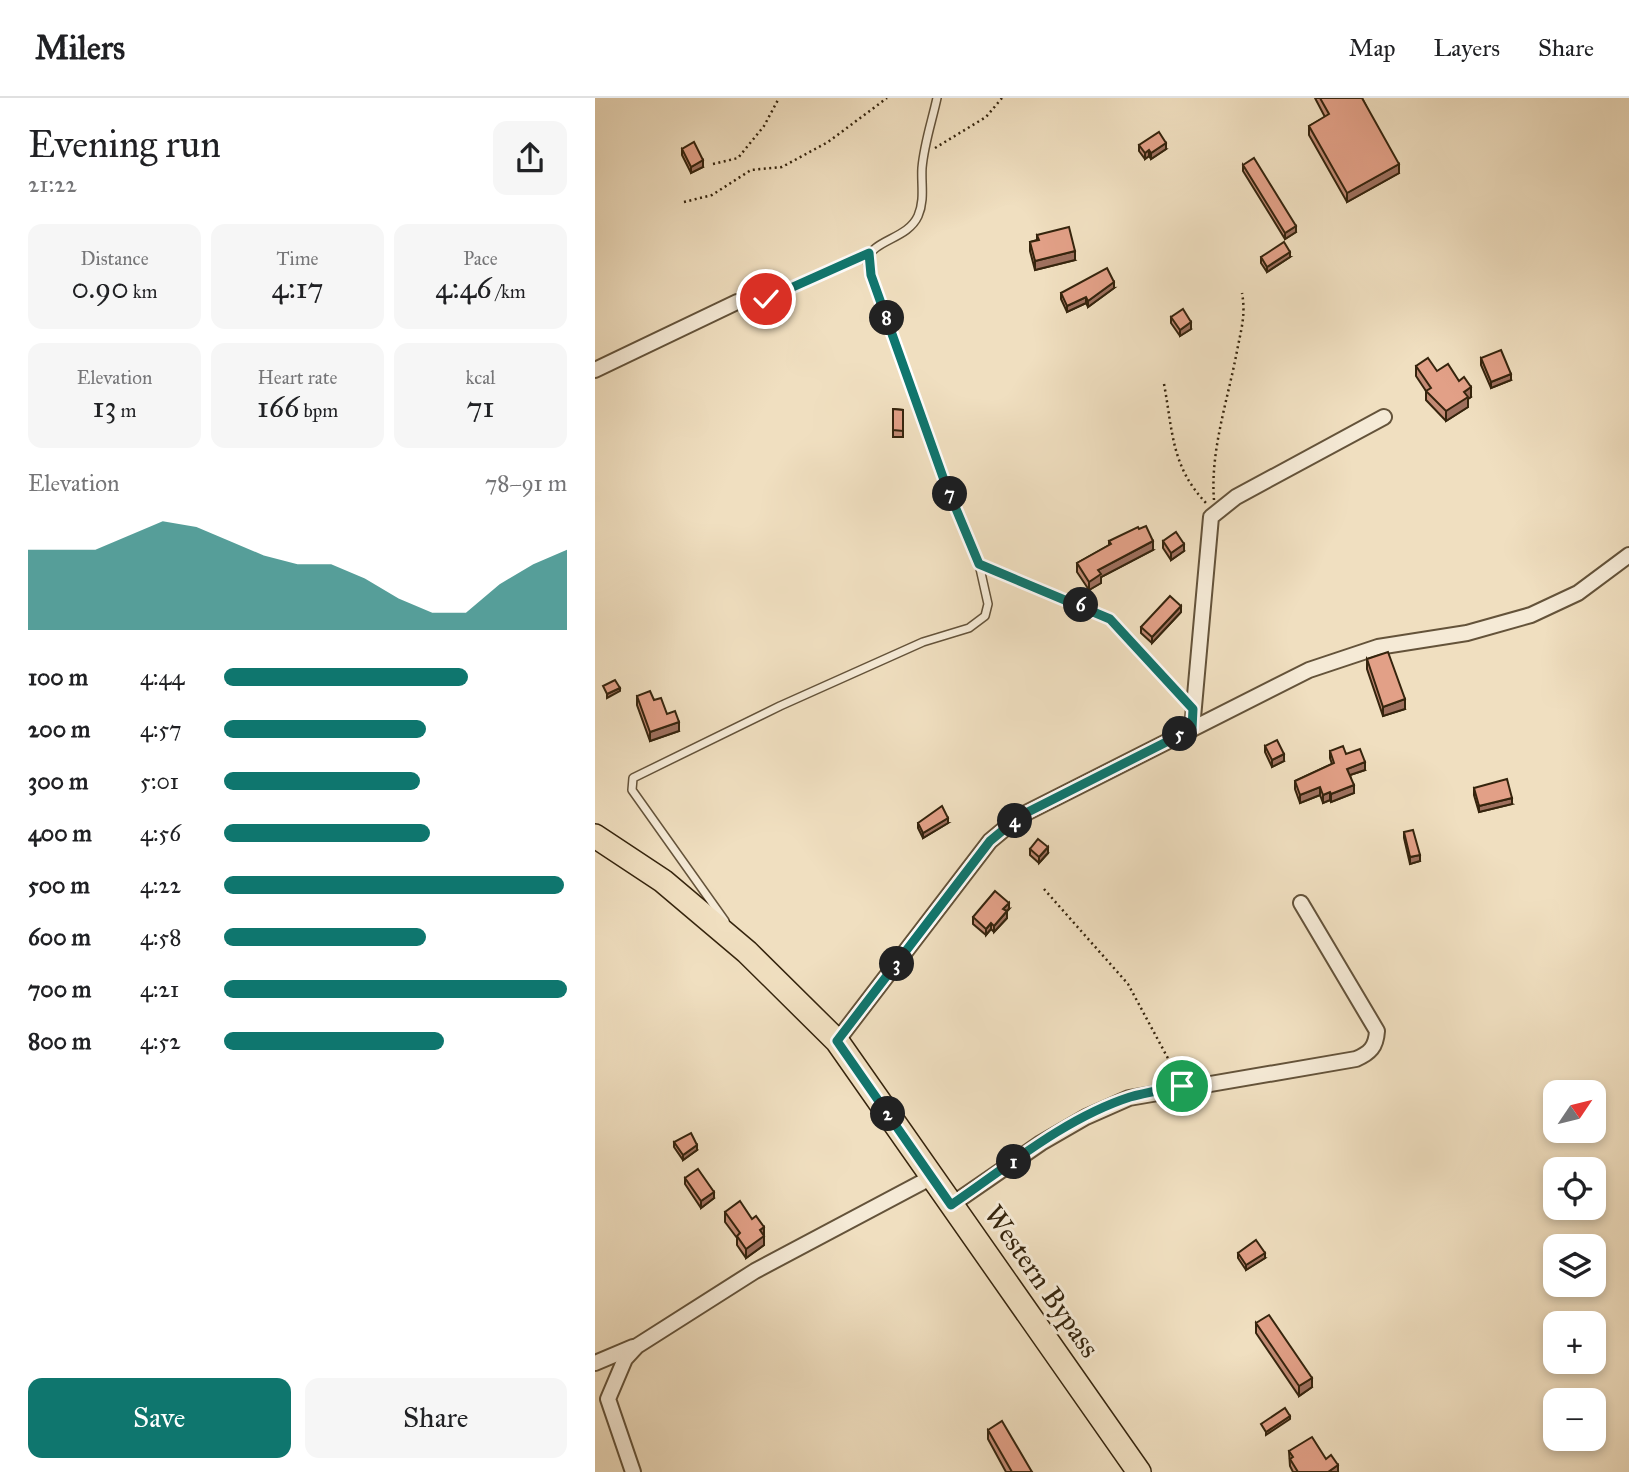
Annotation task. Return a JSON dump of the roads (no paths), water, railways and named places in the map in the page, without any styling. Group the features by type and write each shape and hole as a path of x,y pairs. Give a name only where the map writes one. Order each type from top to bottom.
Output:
{"main road":[{"name":"Western Bypass","path":"595,836 663,881 747,952 837,1041 1139,1472"}],"street":[{"path":"595,370 737,302"},
{"path":"1192,729 1208,529 1215,512 1236,497 1384,417"},
{"path":"837,1041 990,841 1020,816 1309,670 1347,656 1398,643 1467,633 1540,611 1578,593 1629,555"},
{"path":"951,1205 1041,1143 1086,1117 1129,1098 1182,1086 1356,1059 1368,1054 1376,1044 1377,1031 1301,903"},
{"path":"595,1363 637,1346 755,1271 932,1177"},
{"path":"632,1472 608,1399 625,1359 637,1346"}],"lane":[{"path":"747,952 632,790 633,778 793,700 923,642 969,628 985,616 988,604 979,564 944,480 871,275 869,253 906,232 914,224 922,203 924,155 937,98"}]}
